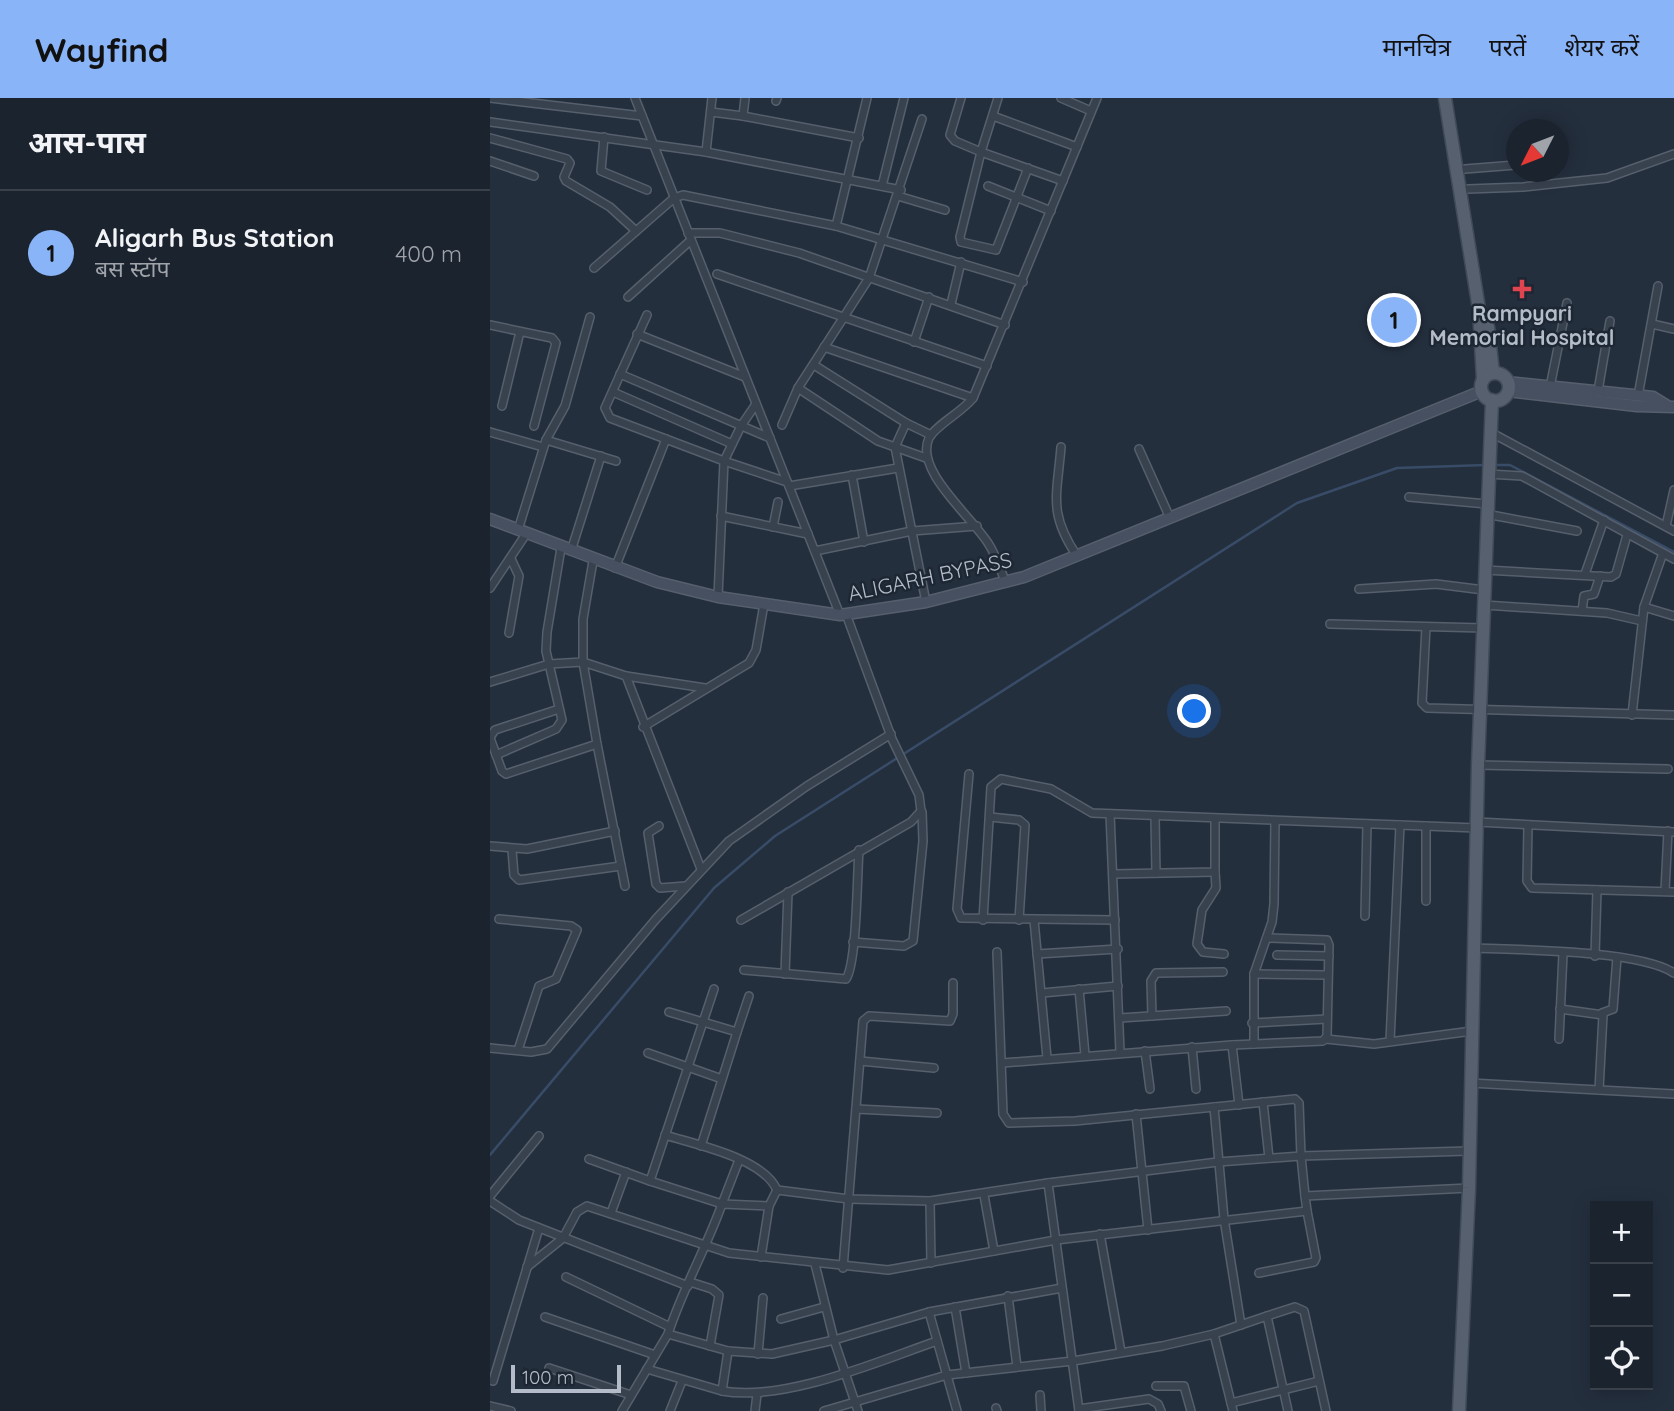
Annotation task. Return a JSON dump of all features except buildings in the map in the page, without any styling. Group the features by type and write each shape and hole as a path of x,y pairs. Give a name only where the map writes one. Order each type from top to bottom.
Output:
{"main road":[{"path":"1445,98 1479,309 1486,381 1492,400 1478,765 1469,1188 1459,1411"},
{"path":"1453,98 1468,189 1486,381"},
{"path":"1486,381 1502,375 1508,386"},
{"name":"ALIGARH BYPASS","path":"490,519 593,561 657,582 718,597 843,614 926,602 1006,583 1170,518 1486,381"},
{"path":"1508,386 1550,387 1653,397 1670,406"},
{"path":"1492,400 1503,397 1508,386"},
{"path":"1508,386 1637,406 1670,406"}],"street":[{"path":"490,98 642,116"},
{"path":"635,98 678,196 745,377 808,534 919,795 922,841 913,940 904,946 853,942"},
{"path":"706,152 712,98"},
{"path":"743,116 745,98"},
{"path":"836,226 867,98"},
{"path":"882,186 904,98"},
{"path":"961,98 950,135 955,141 1063,181"},
{"path":"998,98 981,152 961,242 996,250 1028,168"},
{"path":"1061,98 1091,111"},
{"path":"1006,583 990,546 977,526 933,474 926,458 931,435 965,409 973,398 1097,98"},
{"path":"711,112 859,138"},
{"path":"993,116 1077,147"},
{"path":"782,425 798,388 869,278 922,119"},
{"path":"490,122 653,143 882,186 945,210"},
{"path":"604,137 601,171 647,190"},
{"path":"490,138 567,159 570,163 564,177 566,181 610,207 636,232"},
{"path":"1468,189 1523,187 1607,178 1674,154"},
{"path":"490,161 534,176"},
{"path":"1465,169 1506,166"},
{"path":"988,186 1052,211"},
{"path":"594,268 678,196"},
{"path":"678,196 836,226 1023,282"},
{"path":"692,234 756,241 951,304 1005,325"},
{"path":"628,297 692,234"},
{"path":"951,304 961,262"},
{"path":"717,274 987,366"},
{"path":"1638,396 1658,286"},
{"path":"914,342 929,297"},
{"path":"1550,387 1567,303"},
{"path":"647,315 605,408 610,418 788,484 898,468"},
{"path":"490,589 494,575 511,559 522,532 545,443 565,407 590,317"},
{"path":"1598,391 1610,321"},
{"path":"1652,324 1674,329"},
{"path":"490,325 552,338 556,343 534,426"},
{"path":"502,406 520,332"},
{"path":"637,334 745,377"},
{"path":"824,347 973,398"},
{"path":"814,365 906,424 931,435"},
{"path":"621,374 770,438"},
{"path":"798,388 851,425 895,447 926,458"},
{"path":"613,392 732,444"},
{"path":"718,597 724,461 741,426 756,404"},
{"path":"906,424 895,447 926,602"},
{"path":"490,432 616,461"},
{"path":"1489,435 1674,531"},
{"path":"615,568 666,439"},
{"path":"1061,447 1057,516 1060,531 1077,556"},
{"path":"1139,449 1170,518"},
{"path":"496,755 556,729 562,720 549,664 547,632 566,550 601,456"},
{"path":"1488,471 1522,476 1674,559"},
{"path":"852,475 864,542"},
{"path":"1666,526 1674,490"},
{"path":"1409,497 1486,509 1577,531"},
{"path":"773,527 778,502"},
{"path":"721,516 808,534"},
{"path":"1585,574 1604,520"},
{"path":"815,551 912,531 977,526"},
{"path":"1485,570 1585,574 1611,578 1616,574 1627,535"},
{"path":"1632,715 1644,607 1663,553"},
{"path":"509,633 519,576 511,559"},
{"path":"593,561 583,619 583,662 625,886"},
{"path":"1582,611 1584,596 1594,594 1600,576"},
{"path":"1359,589 1436,584 1484,590"},
{"path":"643,727 706,688 737,673 749,663 756,650 764,604"},
{"path":"1484,605 1582,611 1627,616 1642,621"},
{"path":"1644,607 1674,617"},
{"path":"1330,624 1483,628"},
{"path":"1426,627 1424,706 1674,715"},
{"path":"490,682 549,664 583,662 626,676 706,688"},
{"path":"626,676 643,727 701,869"},
{"path":"559,709 495,730 490,737 502,771 511,774 597,744"},
{"path":"490,1048 540,1051 553,1044 701,869 751,823 892,736"},
{"path":"1478,765 1668,769"},
{"path":"969,774 958,915 965,920 1115,920"},
{"path":"983,920 990,787 1001,779 1051,789 1084,812 1155,817 1426,826 1528,825 1671,832 1670,891 1529,886 1528,825"},
{"path":"741,920 911,822 921,811"},
{"path":"1110,814 1118,950 1120,1052"},
{"path":"990,817 1019,820 1025,824 1018,920"},
{"path":"1155,817 1156,873"},
{"path":"1215,819 1216,888 1202,910 1198,944 1203,952 1224,954"},
{"path":"1254,1044 1254,974 1267,938 1274,904 1275,821"},
{"path":"1364,916 1367,824"},
{"path":"1390,1041 1400,825"},
{"path":"659,826 648,833 656,884 660,888 686,886"},
{"path":"1426,826 1426,901"},
{"path":"490,846 512,850 615,831"},
{"path":"512,850 514,876 519,880 621,866"},
{"path":"744,970 846,979 853,942 859,850"},
{"path":"1114,874 1215,872"},
{"path":"1595,956 1597,890"},
{"path":"785,974 788,892"},
{"path":"499,919 571,926 577,930 555,979 539,986 519,1050"},
{"path":"1034,920 1047,1058"},
{"path":"1267,938 1323,937 1329,945 1326,1039"},
{"path":"1474,947 1616,957 1654,963 1674,973"},
{"path":"1037,954 1118,950"},
{"path":"996,952 1004,1118 1009,1124 1042,1124 1263,1102 1298,1101 1305,1196 1316,1258 1314,1262 1259,1273"},
{"path":"1559,1039 1563,954"},
{"path":"1277,955 1329,956"},
{"path":"1560,1009 1602,1013 1611,1011 1614,1006 1616,957"},
{"path":"1152,1016 1151,981 1156,973 1223,972"},
{"path":"1254,974 1328,975"},
{"path":"843,1268 866,1018 950,1021 953,1014 953,983"},
{"path":"1041,993 1118,986"},
{"path":"650,1181 714,989"},
{"path":"1079,989 1085,1055"},
{"path":"701,1146 749,996"},
{"path":"1120,1018 1226,1011"},
{"path":"669,1012 737,1032"},
{"path":"1599,1090 1602,1013"},
{"path":"1252,1023 1327,1019"},
{"path":"1002,1063 1120,1052 1326,1039 1361,1044 1472,1031"},
{"path":"1232,1045 1239,1105"},
{"path":"1192,1048 1196,1089"},
{"path":"1144,1051 1150,1089"},
{"path":"648,1053 722,1079"},
{"path":"860,1061 934,1068"},
{"path":"1470,1083 1674,1094"},
{"path":"1263,1102 1269,1158"},
{"path":"1214,1107 1224,1219 1241,1325"},
{"path":"856,1109 937,1113"},
{"path":"1136,1114 1148,1230"},
{"path":"665,1135 739,1160 765,1173 777,1190 849,1199 930,1201 1218,1162 1301,1156 1468,1151"},
{"path":"539,1136 490,1199 513,1217 539,1228 689,1284 712,1289 719,1295 710,1346"},
{"path":"589,1159 722,1204 769,1206"},
{"path":"623,1411 669,1331 672,1317 707,1247 739,1160"},
{"path":"611,1213 626,1172"},
{"path":"1048,1183 1079,1410 1149,1399 1158,1404 1161,1411"},
{"path":"1305,1196 1469,1188"},
{"path":"761,1256 769,1206 777,1190"},
{"path":"984,1195 993,1251"},
{"path":"930,1201 931,1263"},
{"path":"527,1267 563,1237 582,1208 592,1207 707,1247 843,1268 900,1270 1056,1240 1307,1211"},
{"path":"493,1381 539,1228"},
{"path":"1100,1234 1121,1352"},
{"path":"815,1264 824,1307 857,1407"},
{"path":"566,1277 669,1331 728,1351 758,1354 787,1352 929,1311 1062,1288"},
{"path":"1008,1296 1017,1367"},
{"path":"758,1354 763,1298"},
{"path":"781,1319 824,1307"},
{"path":"955,1307 966,1373"},
{"path":"824,1411 857,1407 947,1375 1073,1361 1214,1334 1295,1307 1304,1311 1326,1411"},
{"path":"929,1311 957,1411"},
{"path":"1267,1316 1288,1411"},
{"path":"545,1317 655,1355"},
{"path":"1214,1334 1232,1407 1320,1381"},
{"path":"647,1369 722,1391 757,1394 844,1373 937,1341"},
{"path":"722,1391 728,1351"},
{"path":"549,1368 631,1395"},
{"path":"670,1411 682,1381"},
{"path":"1156,1386 1184,1387 1191,1411"},
{"path":"755,1411 757,1394"},
{"path":"1040,1395 1041,1411"},
{"path":"490,1406 511,1411"}],"waterway":[{"path":"490,1155 714,888 775,836 1297,503 1397,468 1485,465"},
{"path":"1492,465 1510,465 1674,552"}],"place":[{"name":"Rampyari Memorial Hospital","path":"1522,289"},
{"name":"Aligarh Bus Station","path":"1394,320"}]}
